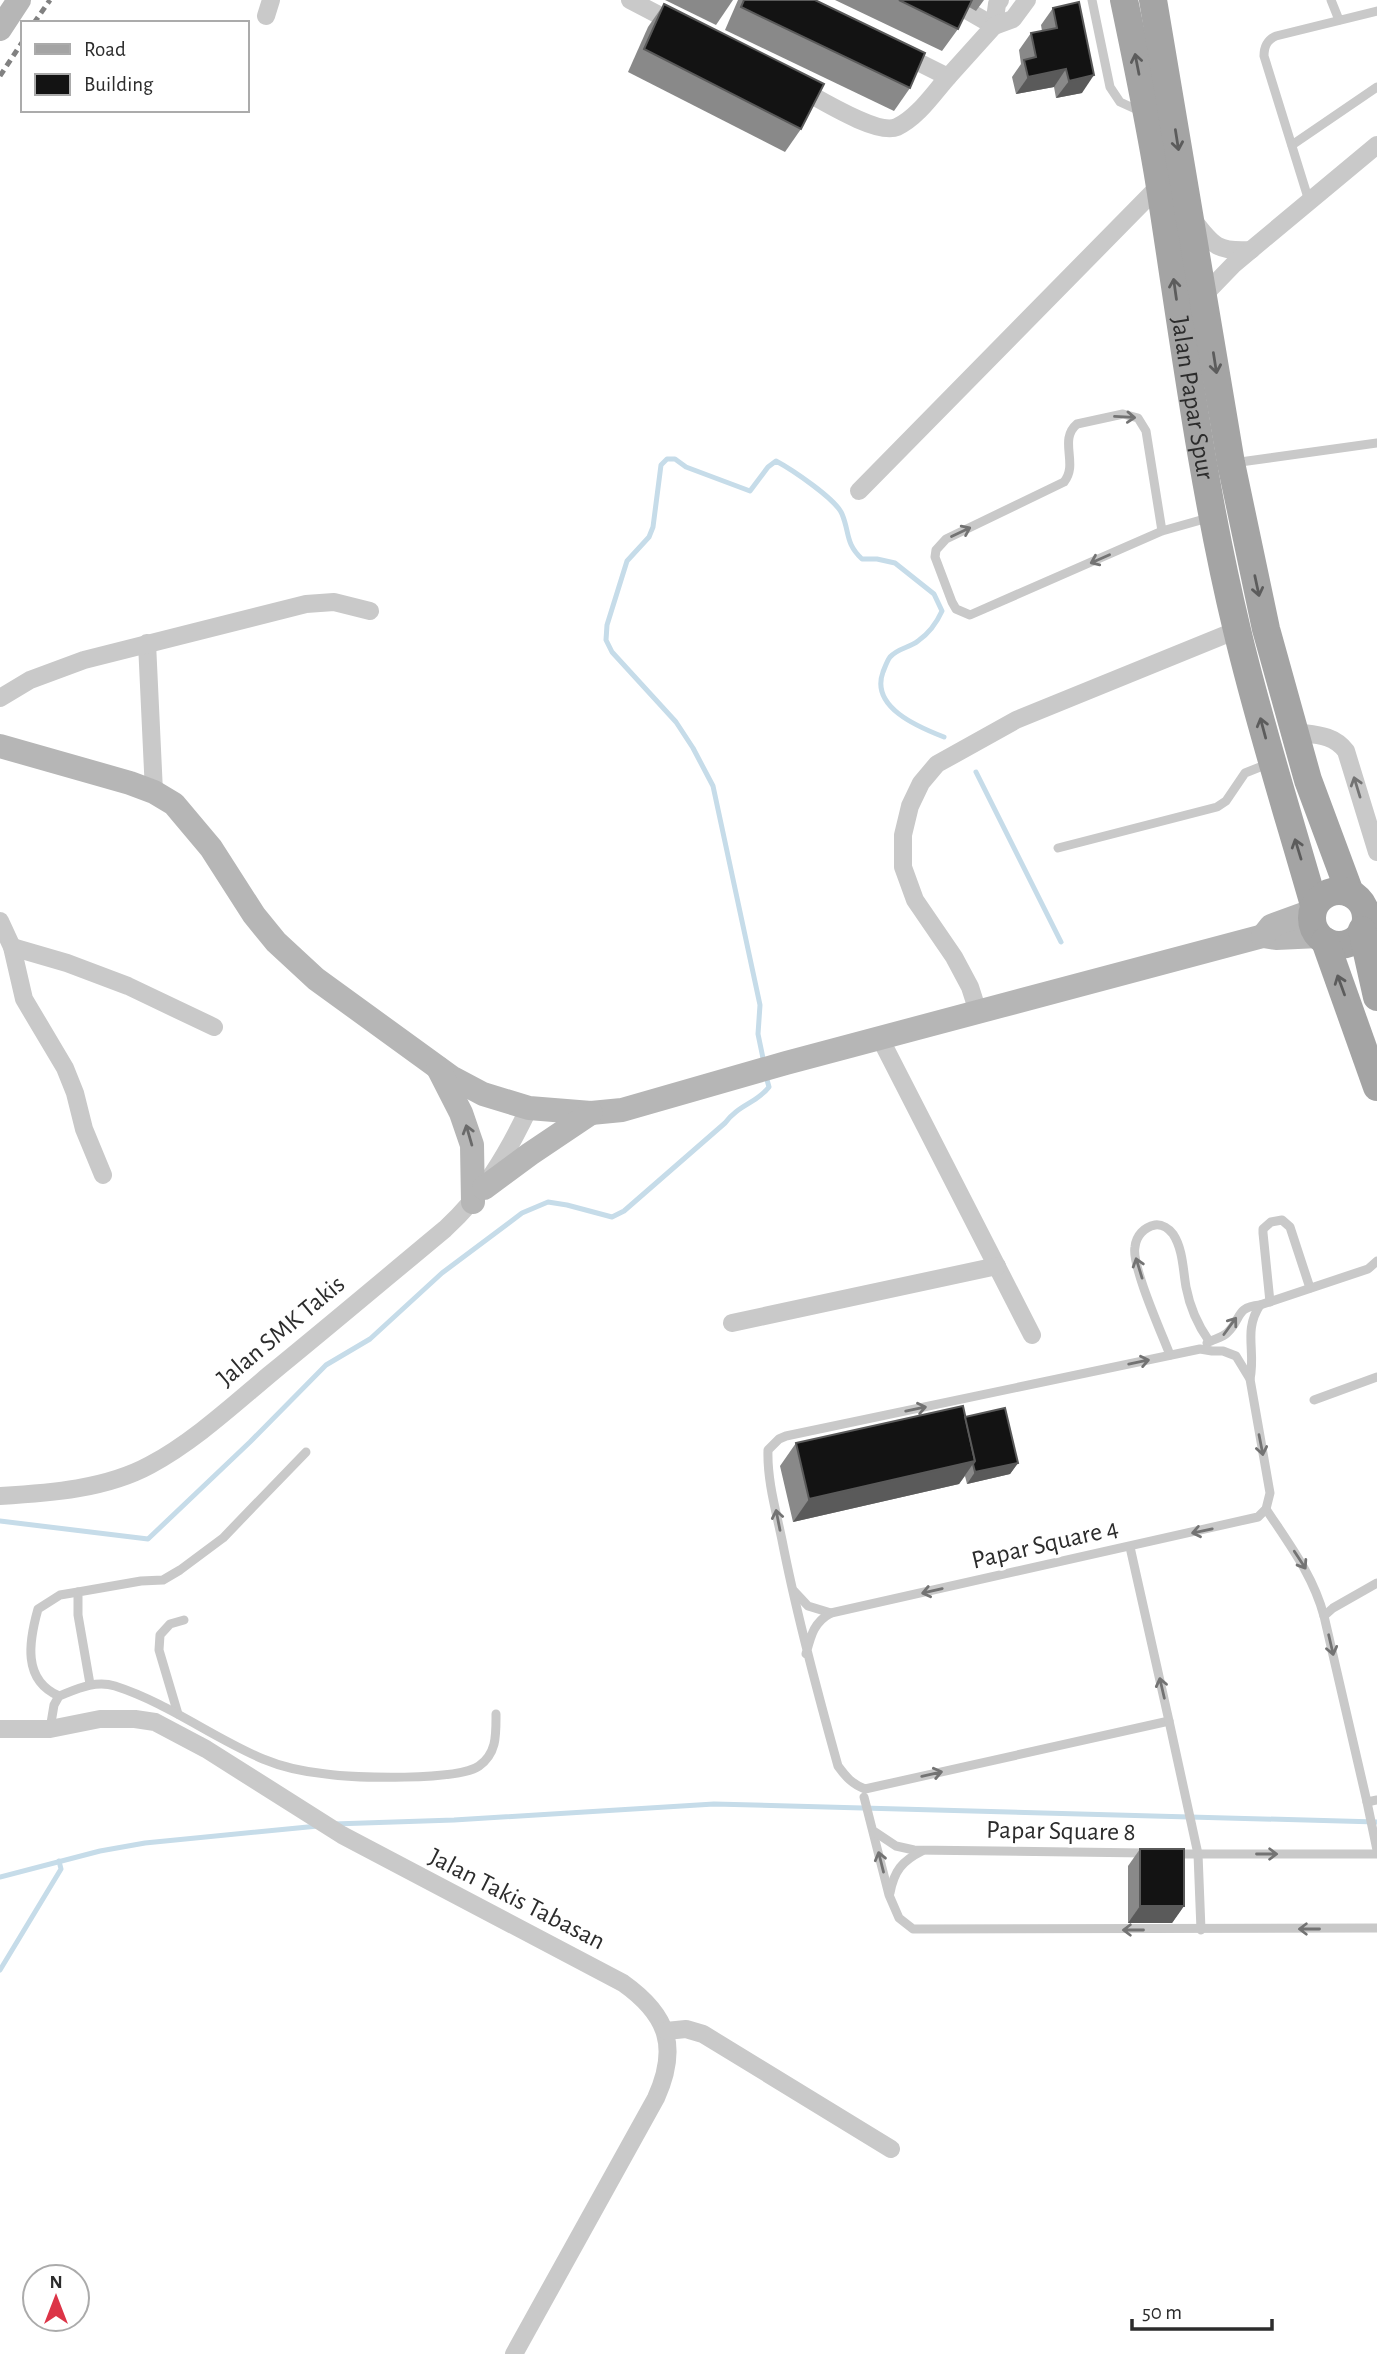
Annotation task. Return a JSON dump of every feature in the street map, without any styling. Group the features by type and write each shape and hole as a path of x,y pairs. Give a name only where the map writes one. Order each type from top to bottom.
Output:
{"main road":[{"path":"0,29 19,0"},
{"name":"Jalan Papar Spur","path":"1124,0 1160,185 1214,516 1237,630 1318,923 1377,1087"},
{"name":"Jalan Papar Spur","path":"1153,0 1205,295 1231,463 1266,629 1308,780 1350,893"},
{"path":"0,746 154,792 174,804 211,848 254,915 276,942 316,979 451,1077 483,1094 529,1108 591,1113 633,1107 786,1063 1264,936 1271,926 1318,923 1342,944 1350,942 1362,930"},
{"path":"1318,923 1326,894 1334,891 1350,893 1362,905 1365,913 1362,930 1377,997"},
{"path":"438,1068 461,1113 472,1145 478,1195"},
{"path":"478,1195 530,1154 591,1113"}],"street":[{"path":"630,0 690,32"},
{"path":"949,0 994,26"},
{"path":"994,26 1000,0"},
{"path":"787,82 872,126 887,130 894,128 912,117 994,26 1013,19 1027,0"},
{"path":"891,48 948,77"},
{"path":"1205,295 1222,274 1377,145"},
{"path":"859,491 1160,185"},
{"path":"1190,216 1216,247 1227,251 1251,250"},
{"path":"0,698 30,680 84,660 306,604 334,603 370,611"},
{"path":"978,1012 970,987 954,957 915,901 904,867 903,835 910,806 921,783 937,765 1016,720 1237,630"},
{"path":"147,643 154,792"},
{"path":"1295,732 1330,737 1339,742 1346,751 1377,852"},
{"path":"0,921 12,947 24,999 65,1068 75,1093 84,1129 103,1175"},
{"path":"12,947 67,963 128,986 214,1027"},
{"path":"880,1038 1032,1335"},
{"name":"Jalan SMK Takis","path":"0,1496 35,1494 92,1485 124,1476 150,1465 183,1444 445,1229 478,1195 507,1153 529,1108"},
{"path":"732,1323 997,1266"},
{"name":"Jalan Takis Tabasan","path":"0,1729 50,1729 100,1719 155,1722 206,1749 342,1835 623,1983 648,2004 666,2031"},
{"path":"514,2354 666,2077 669,2052 666,2031 686,2029 703,2034 891,2148"}],"lane":[{"path":"1092,0 1110,87 1120,102 1147,113"},
{"path":"1331,0 1339,20"},
{"path":"1309,201 1264,56 1266,44 1276,36 1377,11"},
{"path":"1292,145 1377,87"},
{"path":"1162,531 1146,430 1138,418 1123,414 1077,424 1068,436 1070,471 1064,482 946,539 936,550 935,557 956,609 970,615 1162,531 1214,516"},
{"path":"1231,463 1377,443"},
{"path":"1058,848 1217,807 1227,801 1245,773 1272,763"},
{"path":"1270,1302 1263,1233 1266,1224 1271,1222 1282,1220 1290,1227 1310,1288"},
{"path":"1170,1355 1134,1250 1138,1235 1151,1225 1161,1225 1172,1231 1179,1243 1192,1311 1209,1341"},
{"path":"1200,1349 1209,1341 1227,1333 1243,1310 1249,1306 1260,1305 1373,1269 1377,1261"},
{"path":"1260,1305 1251,1321 1253,1364 1250,1379 1270,1493 1266,1510 1306,1568 1319,1596 1377,1852"},
{"path":"1250,1379 1236,1356 1223,1351 1200,1349 779,1439 768,1450 770,1483 806,1654 838,1766 865,1797 889,1895 899,1918 913,1929 1377,1928"},
{"path":"1314,1399 1377,1377"},
{"path":"59,1696 46,1690 29,1658 38,1609 60,1595 141,1581 163,1580 223,1538 306,1452"},
{"name":"Papar Square 4","path":"831,1613 1246,1521 1258,1517 1266,1510"},
{"path":"1130,1547 1194,1831 1198,1854 1201,1930"},
{"path":"1324,1616 1377,1583"},
{"path":"791,1587 808,1606 831,1613"},
{"path":"78,1592 78,1615 90,1684"},
{"path":"806,1654 813,1628 831,1613"},
{"path":"178,1714 159,1650 160,1635 170,1624 184,1620"},
{"path":"50,1729 54,1705 59,1696 90,1684 114,1686 178,1714 265,1760 326,1774 409,1777 449,1774 477,1768 493,1753 496,1714"},
{"path":"865,1797 1169,1721"},
{"path":"1367,1802 1377,1800"},
{"name":"Papar Square 8","path":"872,1827 896,1846 923,1850 1198,1854 1377,1852"},
{"path":"889,1895 892,1881 902,1863 923,1850"}],"building":[{"path":"744,0 815,0 925,53 910,88 741,7"},
{"path":"899,0 972,0 958,29"},
{"path":"1079,2 1094,75 1069,81 1066,69 1028,77 1024,60 1036,57 1031,33 1057,28 1053,8"},
{"path":"664,4 824,84 801,129 644,49"},
{"path":"963,1406 975,1461 809,1499 796,1443"},
{"path":"1005,1408 1018,1463 975,1472 965,1417"},
{"path":"1140,1849 1184,1849 1184,1906 1140,1906"}],"waterway":[{"path":"764,1063 758,1034 760,1005 713,786 676,722 612,652 606,640 607,625 627,561 649,537 653,527 661,465 667,459 675,459 686,467 750,491 768,467 776,461 812,485 838,508 850,543 862,559 895,563 934,594 942,611 938,619 922,638 890,657 881,684 883,696 899,714 944,737"},
{"path":"976,772 1061,942"},
{"path":"0,1521 148,1539 326,1365 370,1339 442,1273 522,1213 548,1202 612,1217 624,1211 730,1117 759,1097 769,1087 766,1076"},
{"path":"334,1824 454,1820 714,1804 1377,1822"},
{"path":"0,1877 100,1851 145,1843 318,1826"},
{"path":"0,1970 61,1869 59,1861"}],"railway":[{"path":"35,21 50,0"},
{"path":"0,76 21,44"}]}
